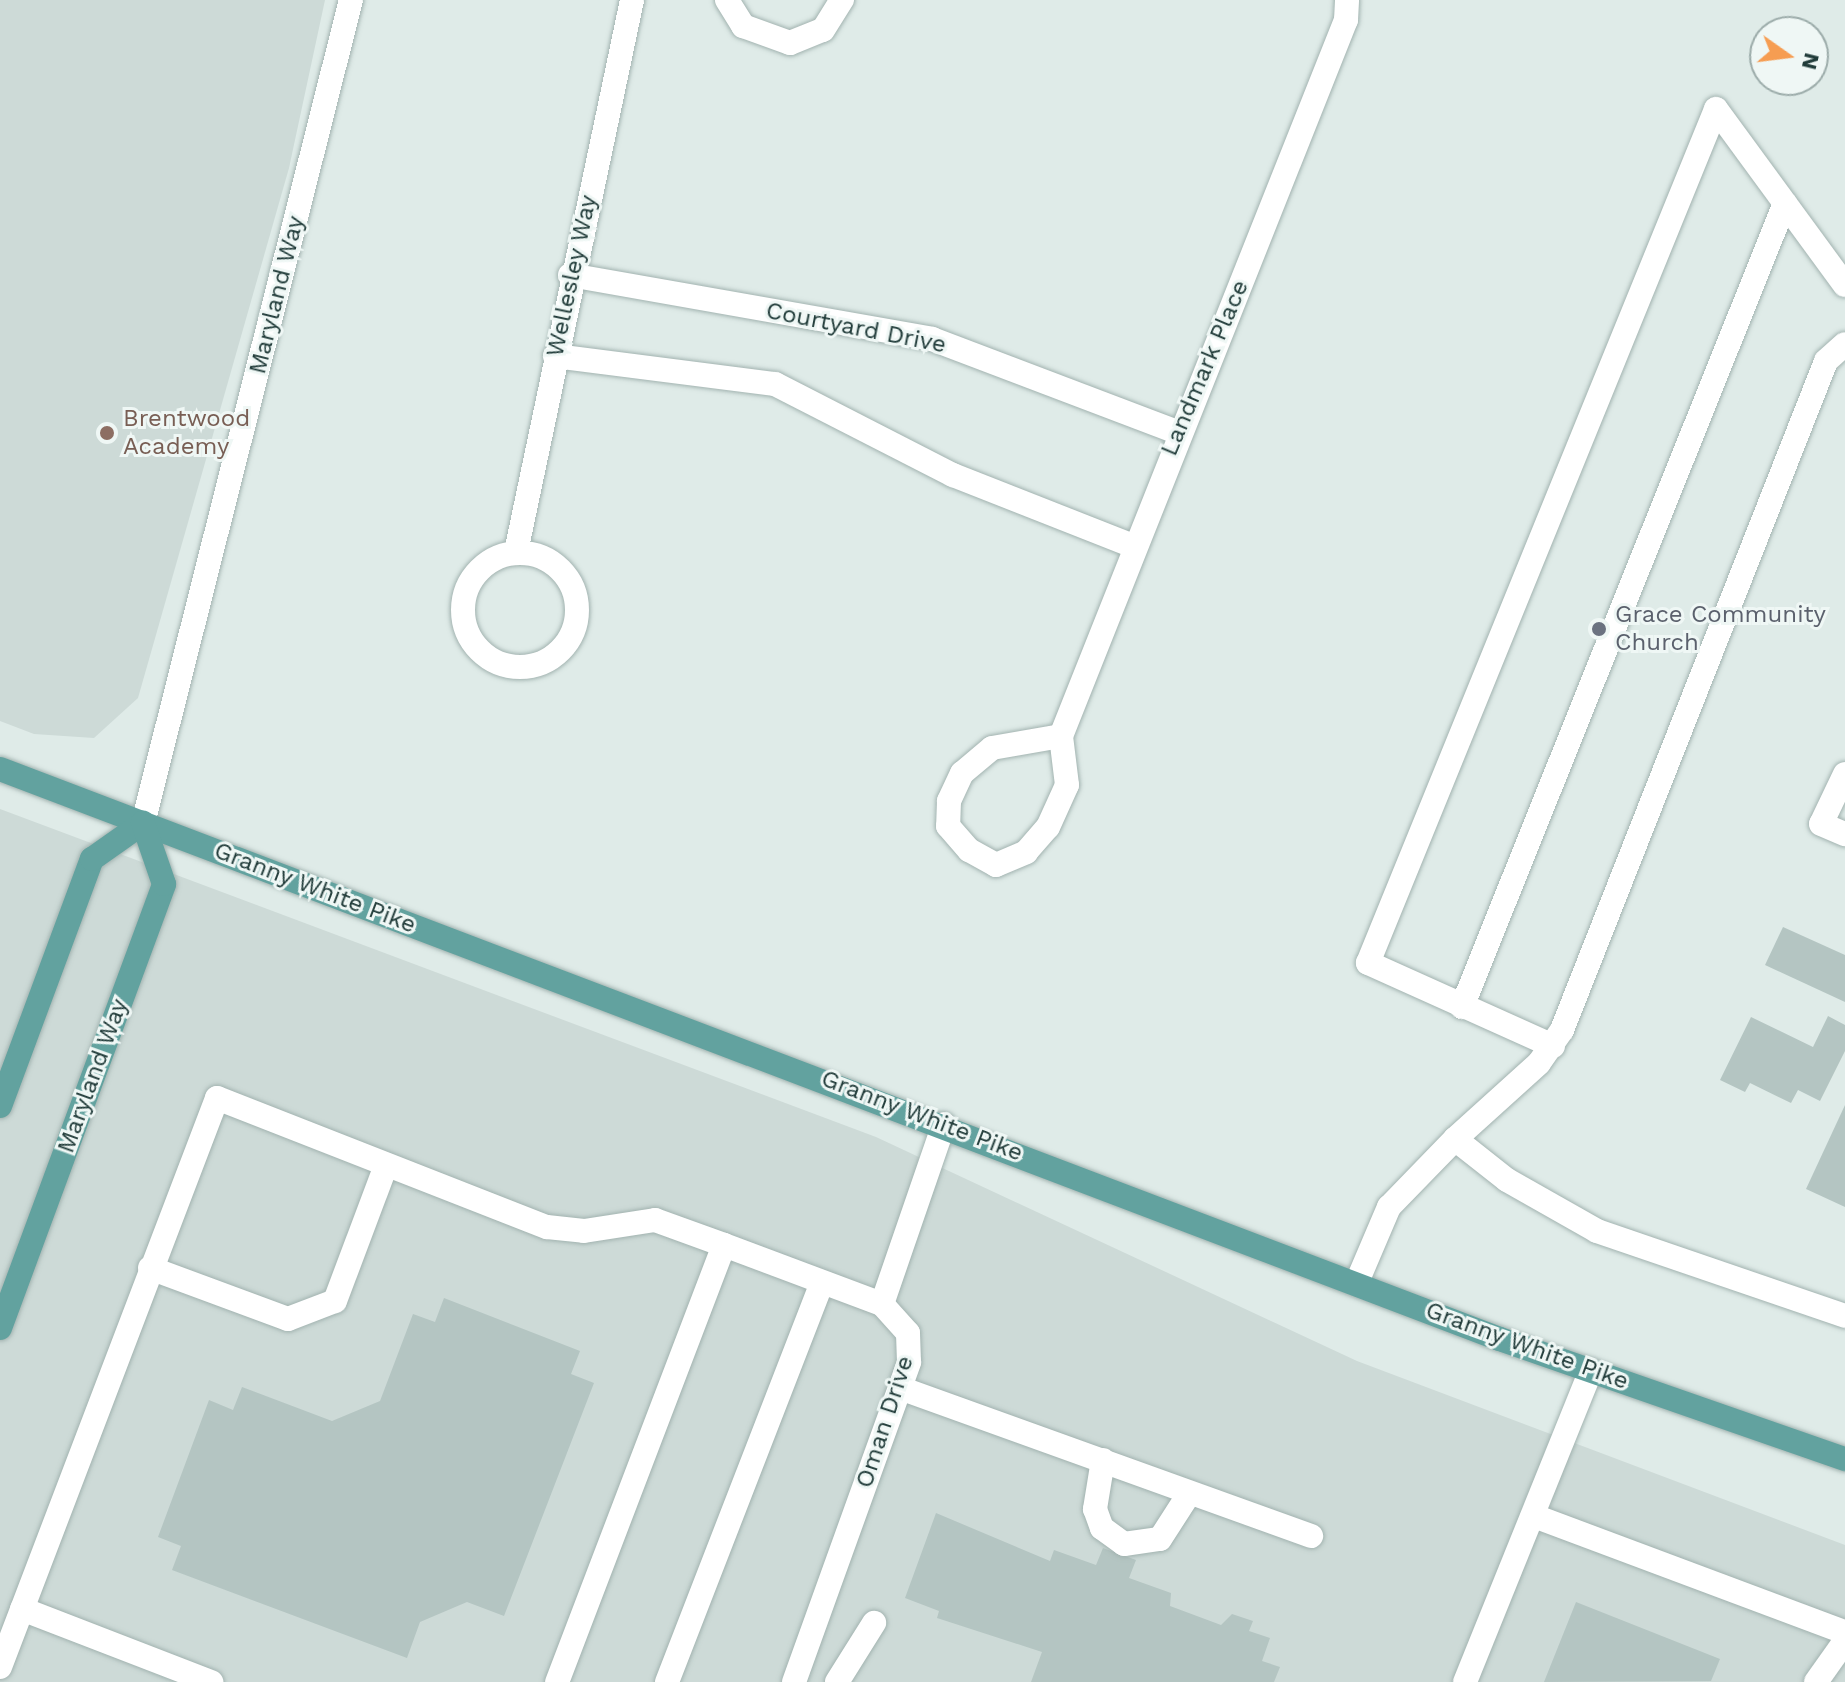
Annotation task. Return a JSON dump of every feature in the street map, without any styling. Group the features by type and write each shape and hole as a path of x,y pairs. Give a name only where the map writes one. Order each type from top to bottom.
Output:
{"main road":[{"name":"Granny White Pike","path":"0,769 1591,1370 1845,1459"},
{"path":"0,1106 92,859 143,823"},
{"name":"Maryland Way","path":"0,1328 164,884 143,823"}],"street":[{"name":"Maryland Way","path":"143,823 351,0"},
{"name":"Wellesley Way","path":"516,552 570,275 632,0"},
{"path":"727,0 743,26 790,43 823,30 842,0"},
{"name":"Landmark Place","path":"1061,736 992,748 962,773 949,801 948,826 969,850 996,865 1026,852 1048,827 1067,785 1061,736 1177,432 1346,20 1347,0"},
{"path":"1553,1046 1368,963 1716,109 1845,285"},
{"path":"1462,1007 1785,203"},
{"name":"Courtyard Drive","path":"570,275 932,339 1177,432"},
{"path":"1357,1282 1389,1207 1553,1046 1826,361 1845,344"},
{"path":"555,356 775,384 953,475 1133,546"},
{"path":"516,552 556,564 578,605 563,650 535,666 512,668 475,646 462,608 472,579 492,560 516,552"},
{"path":"1845,774 1821,824 1845,834"},
{"path":"0,1667 217,1098 547,1227 584,1231 655,1220 882,1304 944,1124"},
{"path":"1455,1139 1507,1180 1597,1231 1845,1316"},
{"path":"150,1268 288,1319 335,1301 386,1165"},
{"path":"557,1682 724,1245"},
{"path":"667,1682 822,1283"},
{"name":"Oman Drive","path":"794,1682 900,1388 908,1333 882,1304"},
{"path":"1465,1682 1591,1370"},
{"path":"900,1388 1311,1536"},
{"path":"1103,1460 1095,1509 1102,1528 1124,1544 1160,1539 1189,1494"},
{"path":"1534,1516 1845,1632"},
{"path":"22,1609 211,1682"},
{"path":"837,1682 874,1623"},
{"path":"1816,1682 1845,1641"}],"shaded area":[{"name":"Brentwood Academy","path":"0,0 325,0 289,168 138,698 94,738 34,734 0,721"},
{"path":"0,809 876,1137 1357,1361 1845,1545 1845,1682 0,1682"}],"building":[{"path":"1783,927 1845,955 1845,1002 1765,965"},
{"path":"1828,1016 1845,1025 1845,1051 1820,1101 1798,1090 1791,1103 1750,1083 1745,1092 1720,1080 1751,1017 1813,1047"},
{"path":"1845,1105 1845,1207 1806,1189"},
{"path":"444,1298 580,1351 571,1374 594,1383 504,1616 467,1602 420,1622 407,1658 172,1570 181,1546 158,1537 209,1400 233,1410 242,1387 332,1421 380,1401 413,1314 435,1322"},
{"path":"936,1513 1050,1561 1054,1550 1096,1565 1103,1548 1136,1560 1129,1578 1171,1593 1170,1606 1221,1625 1232,1614 1253,1621 1249,1631 1270,1638 1262,1661 1280,1667 1274,1682 1031,1682 1042,1652 937,1618 939,1611 905,1598"},
{"path":"1576,1602 1720,1659 1711,1681 1544,1682"}],"place":[{"name":"Brentwood Academy","path":"107,433"},
{"name":"Grace Community Church","path":"1599,629"}]}
